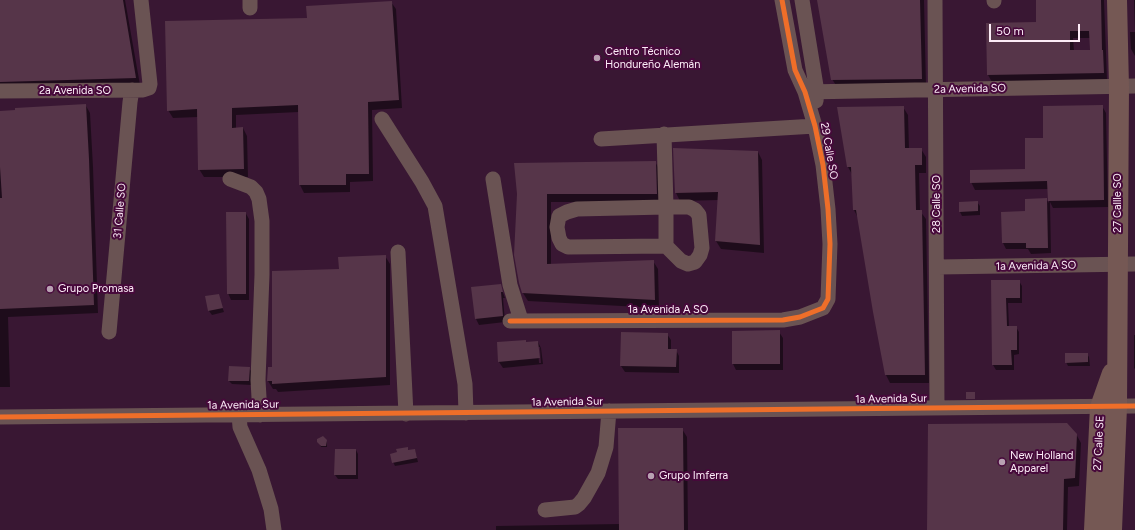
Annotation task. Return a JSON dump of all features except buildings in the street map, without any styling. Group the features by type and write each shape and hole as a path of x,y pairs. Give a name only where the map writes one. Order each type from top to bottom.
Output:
{"main road":[{"name":"27 Callle SO","path":"1117,0 1127,87 1126,264 1117,358"},
{"name":"27 Calle SE","path":"1112,530 1118,407 1117,358"},
{"name":"27 Calle SE","path":"1094,530 1118,407"}],"street":[{"name":"2a Avenida SO","path":"0,91 146,90 149,88 150,84 141,0"},
{"name":"29 Calle SO","path":"782,0 795,70 811,92"},
{"name":"29 Calle SO","path":"802,0 815,126 828,209 830,244 828,299 823,308"},
{"name":"28 Calle SO","path":"935,0 938,408"},
{"name":"2a Avenida SO","path":"811,92 1127,87"},
{"name":"31 Calle SO","path":"109,332 132,90"},
{"path":"382,119 422,182 435,206 465,384 466,413"},
{"path":"601,139 815,126"},
{"path":"664,134 666,207 666,246 681,261 688,264 695,262 700,255 702,248 699,215 695,210 689,207 666,207 577,209 559,216 557,227 562,244 568,248 666,246"},
{"path":"230,179 252,187 256,192 259,199 262,221 262,275 258,380 260,415"},
{"name":"1a Avenida A SO","path":"493,179 515,321 783,320 800,317 823,308"},
{"path":"398,252 406,414"},
{"name":"1a Avenida A SO","path":"938,268 1126,264"},
{"name":"1a Avenida Sur","path":"0,417 1118,407"},
{"path":"545,510 575,507 584,498 598,473 606,446 609,411"},
{"path":"239,415 240,427 259,470 269,502 274,530"}],"cycle path":[{"path":"510,321 783,320 800,317 823,308 828,299 830,244 823,165 815,126 805,92 795,70 782,0"},
{"path":"0,417 1135,406"}],"place":[{"name":"Centro Técnico Hondureño Alemán","path":"597,58"},
{"name":"Grupo Promasa","path":"50,289"},
{"name":"New Holland Apparel","path":"1002,462"},
{"name":"Grupo Imferra","path":"651,476"}]}
